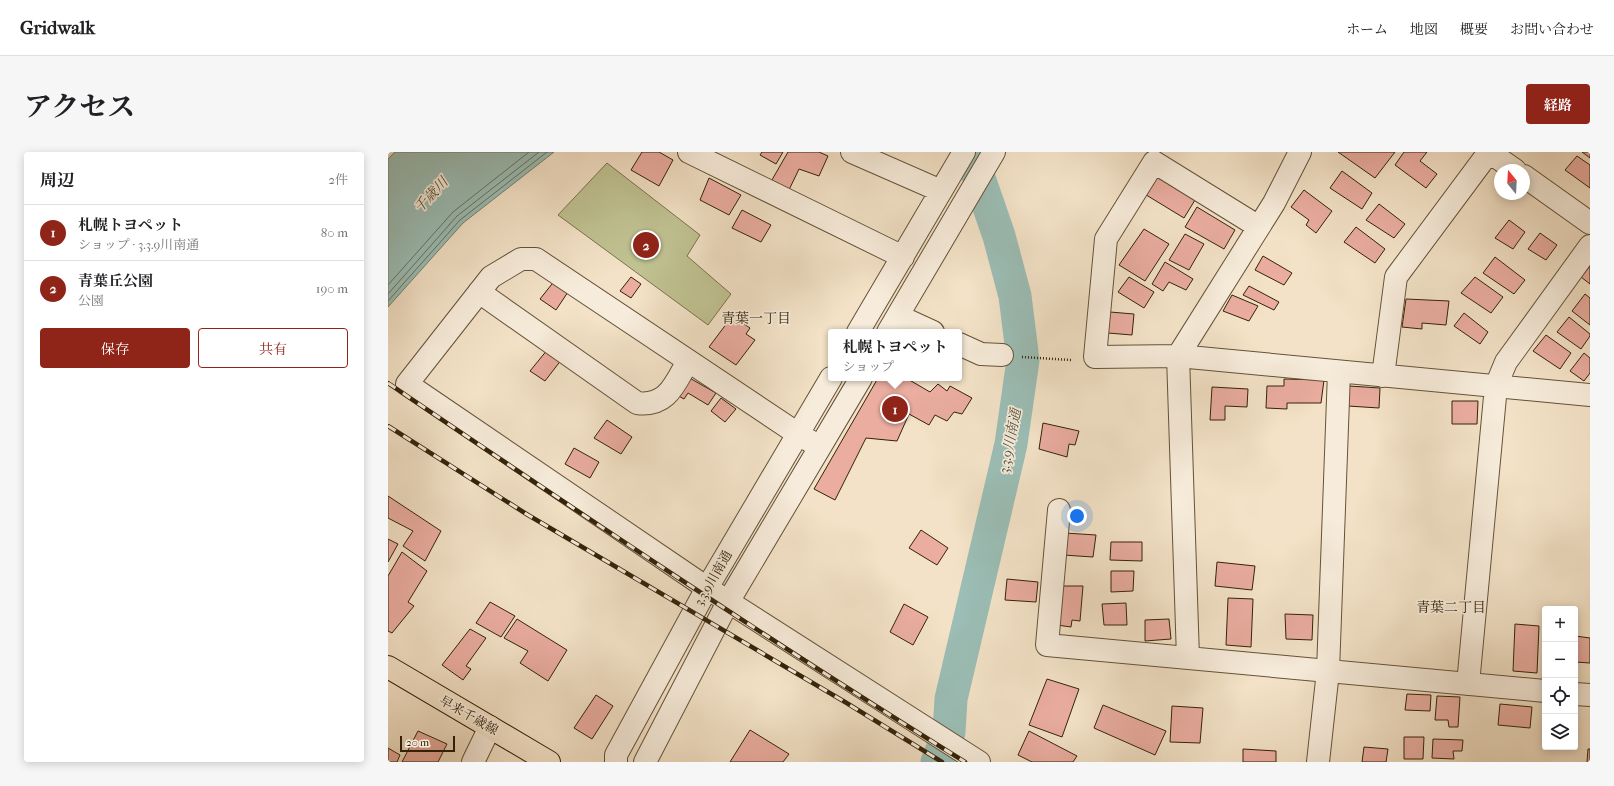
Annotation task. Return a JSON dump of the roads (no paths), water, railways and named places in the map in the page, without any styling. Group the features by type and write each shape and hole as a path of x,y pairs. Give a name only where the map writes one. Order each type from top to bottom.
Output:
{"main road":[{"name":"早来千歳線","path":"388,667 549,762"}],"street":[{"path":"689,152 903,257"},
{"path":"852,152 941,191"},
{"path":"1188,658 1178,356 1274,203 1300,152"},
{"path":"1383,376 1396,277 1489,152 1506,164"},
{"path":"918,329 893,324 992,155"},
{"path":"860,329 961,157"},
{"path":"1259,227 1154,162 1106,239 1095,357 1178,356 1590,395"},
{"path":"1530,180 1590,223"},
{"path":"1468,684 1496,386 1506,362 1590,246"},
{"path":"820,447 798,434 536,260 521,259 491,277 407,384 728,602 979,762"},
{"path":"479,292 637,403 645,404 657,401 669,394 688,361"},
{"path":"962,345 981,354 1002,355"},
{"path":"1318,762 1328,671 1339,372"},
{"name":"3.3.9川南通","path":"616,762 616,755 707,588 829,381"},
{"name":"3.3.9川南通","path":"645,762 728,602 859,381"},
{"path":"1060,510 1047,645 1542,691"},
{"path":"1578,694 1590,695"},
{"path":"473,762 490,727"}],"water":[{"name":"千歳川","path":"395,152 554,152 463,223 388,307 388,159"}],"waterway":[{"name":"3.3.9川南通","path":"937,762 949,732 951,699 1011,444 1023,360 1015,296 999,236 970,152"}],"railway":[{"path":"388,383 675,576 819,670 965,762"},
{"path":"388,426 528,515 845,702 942,762"}],"place":[{"name":"青葉丘公園","path":"646,245"},
{"name":"札幌トヨペット","path":"895,409"}],"district":[{"name":"青葉一丁目","path":"756,318"},
{"name":"青葉二丁目","path":"1451,607"}]}
